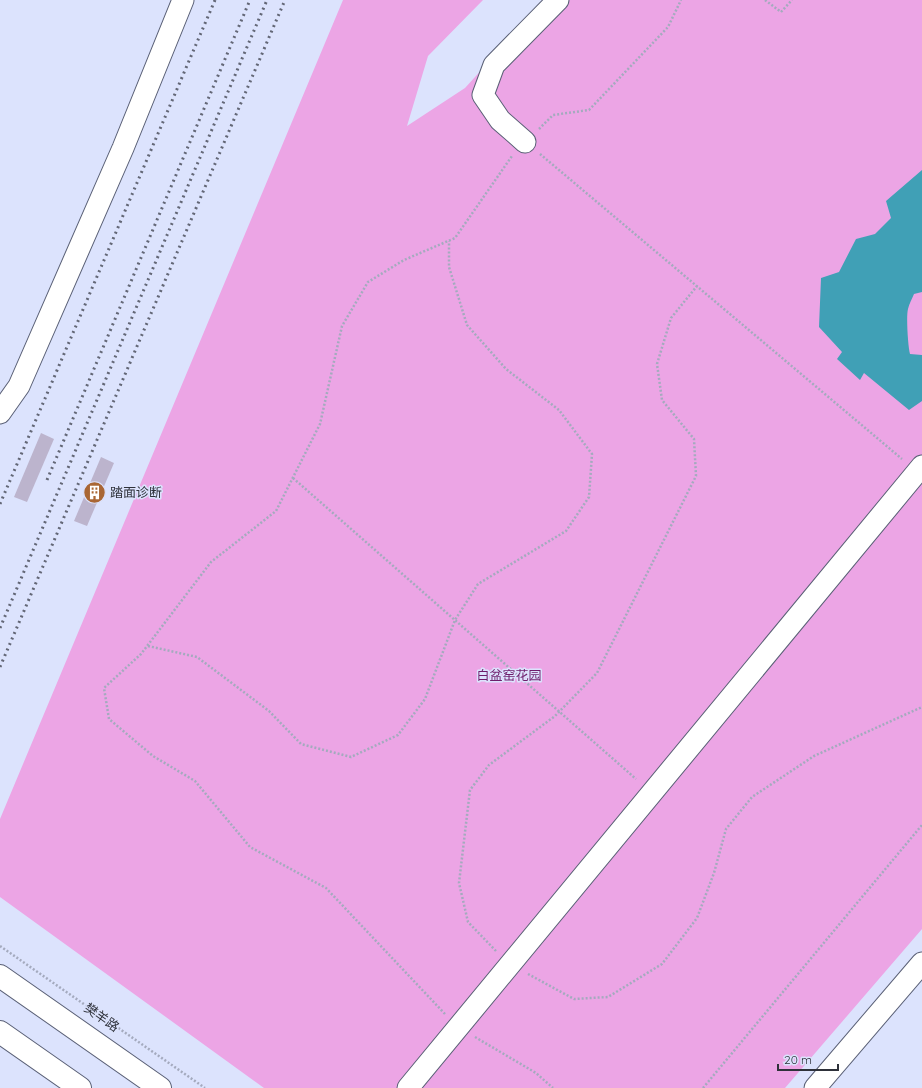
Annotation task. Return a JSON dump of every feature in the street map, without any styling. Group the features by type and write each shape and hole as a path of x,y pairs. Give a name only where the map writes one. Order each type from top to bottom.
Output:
{"main road":[{"name":"樊羊路","path":"0,976 160,1088"},
{"path":"0,1032 80,1088"}],"street":[{"path":"0,413 22,378 122,148 183,0"},
{"path":"526,142 500,120 483,95 494,65 558,0"},
{"path":"408,1088 919,469"},
{"path":"815,1088 922,963"}],"path":[{"path":"553,1088 536,1073 459,1027 326,888 250,847 195,781 153,756 109,719 104,688 148,646 211,562 276,511 320,424 342,326 368,282 404,260 455,238 506,162 553,114 589,110 668,27 681,0"},
{"path":"766,0 781,12 792,0"},
{"path":"526,142 696,286 919,469"},
{"path":"148,646 197,657 269,711 301,744 350,757 398,735 425,699 455,620 478,584 566,531 588,497 592,454 559,410 506,369 467,325 449,267 449,241"},
{"path":"696,286 671,318 657,364 662,400 694,439 696,476 597,673 559,712 489,765 470,790 459,883 468,922 490,946 511,963 574,999 608,998 662,964 697,918 714,873 726,828 752,797 814,756 922,707"},
{"path":"293,478 652,793"},
{"path":"703,1088 922,825"},
{"name":"樊羊路","path":"0,946 205,1088"}],"green space":[{"name":"白盆窑花园","path":"343,0 483,0 428,56 407,126 465,88 545,0 922,0 922,929 785,1088 264,1088 0,897 0,819"}],"water":[{"path":"922,170 922,292 914,294 908,307 907,318 910,354 922,355 922,401 909,410 864,373 860,380 837,359 842,352 819,327 821,278 839,272 856,239 875,234 891,218 886,201"}],"building":[{"path":"41,433 54,439 27,502 14,497"},
{"name":"踏面诊断","path":"101,457 114,463 87,526 74,521"}],"railway":[{"path":"0,504 215,0"},
{"path":"47,480 250,0"},
{"path":"0,628 267,0"},
{"path":"0,667 285,0"}],"place":[{"name":"踏面诊断","path":"94,492"}]}
